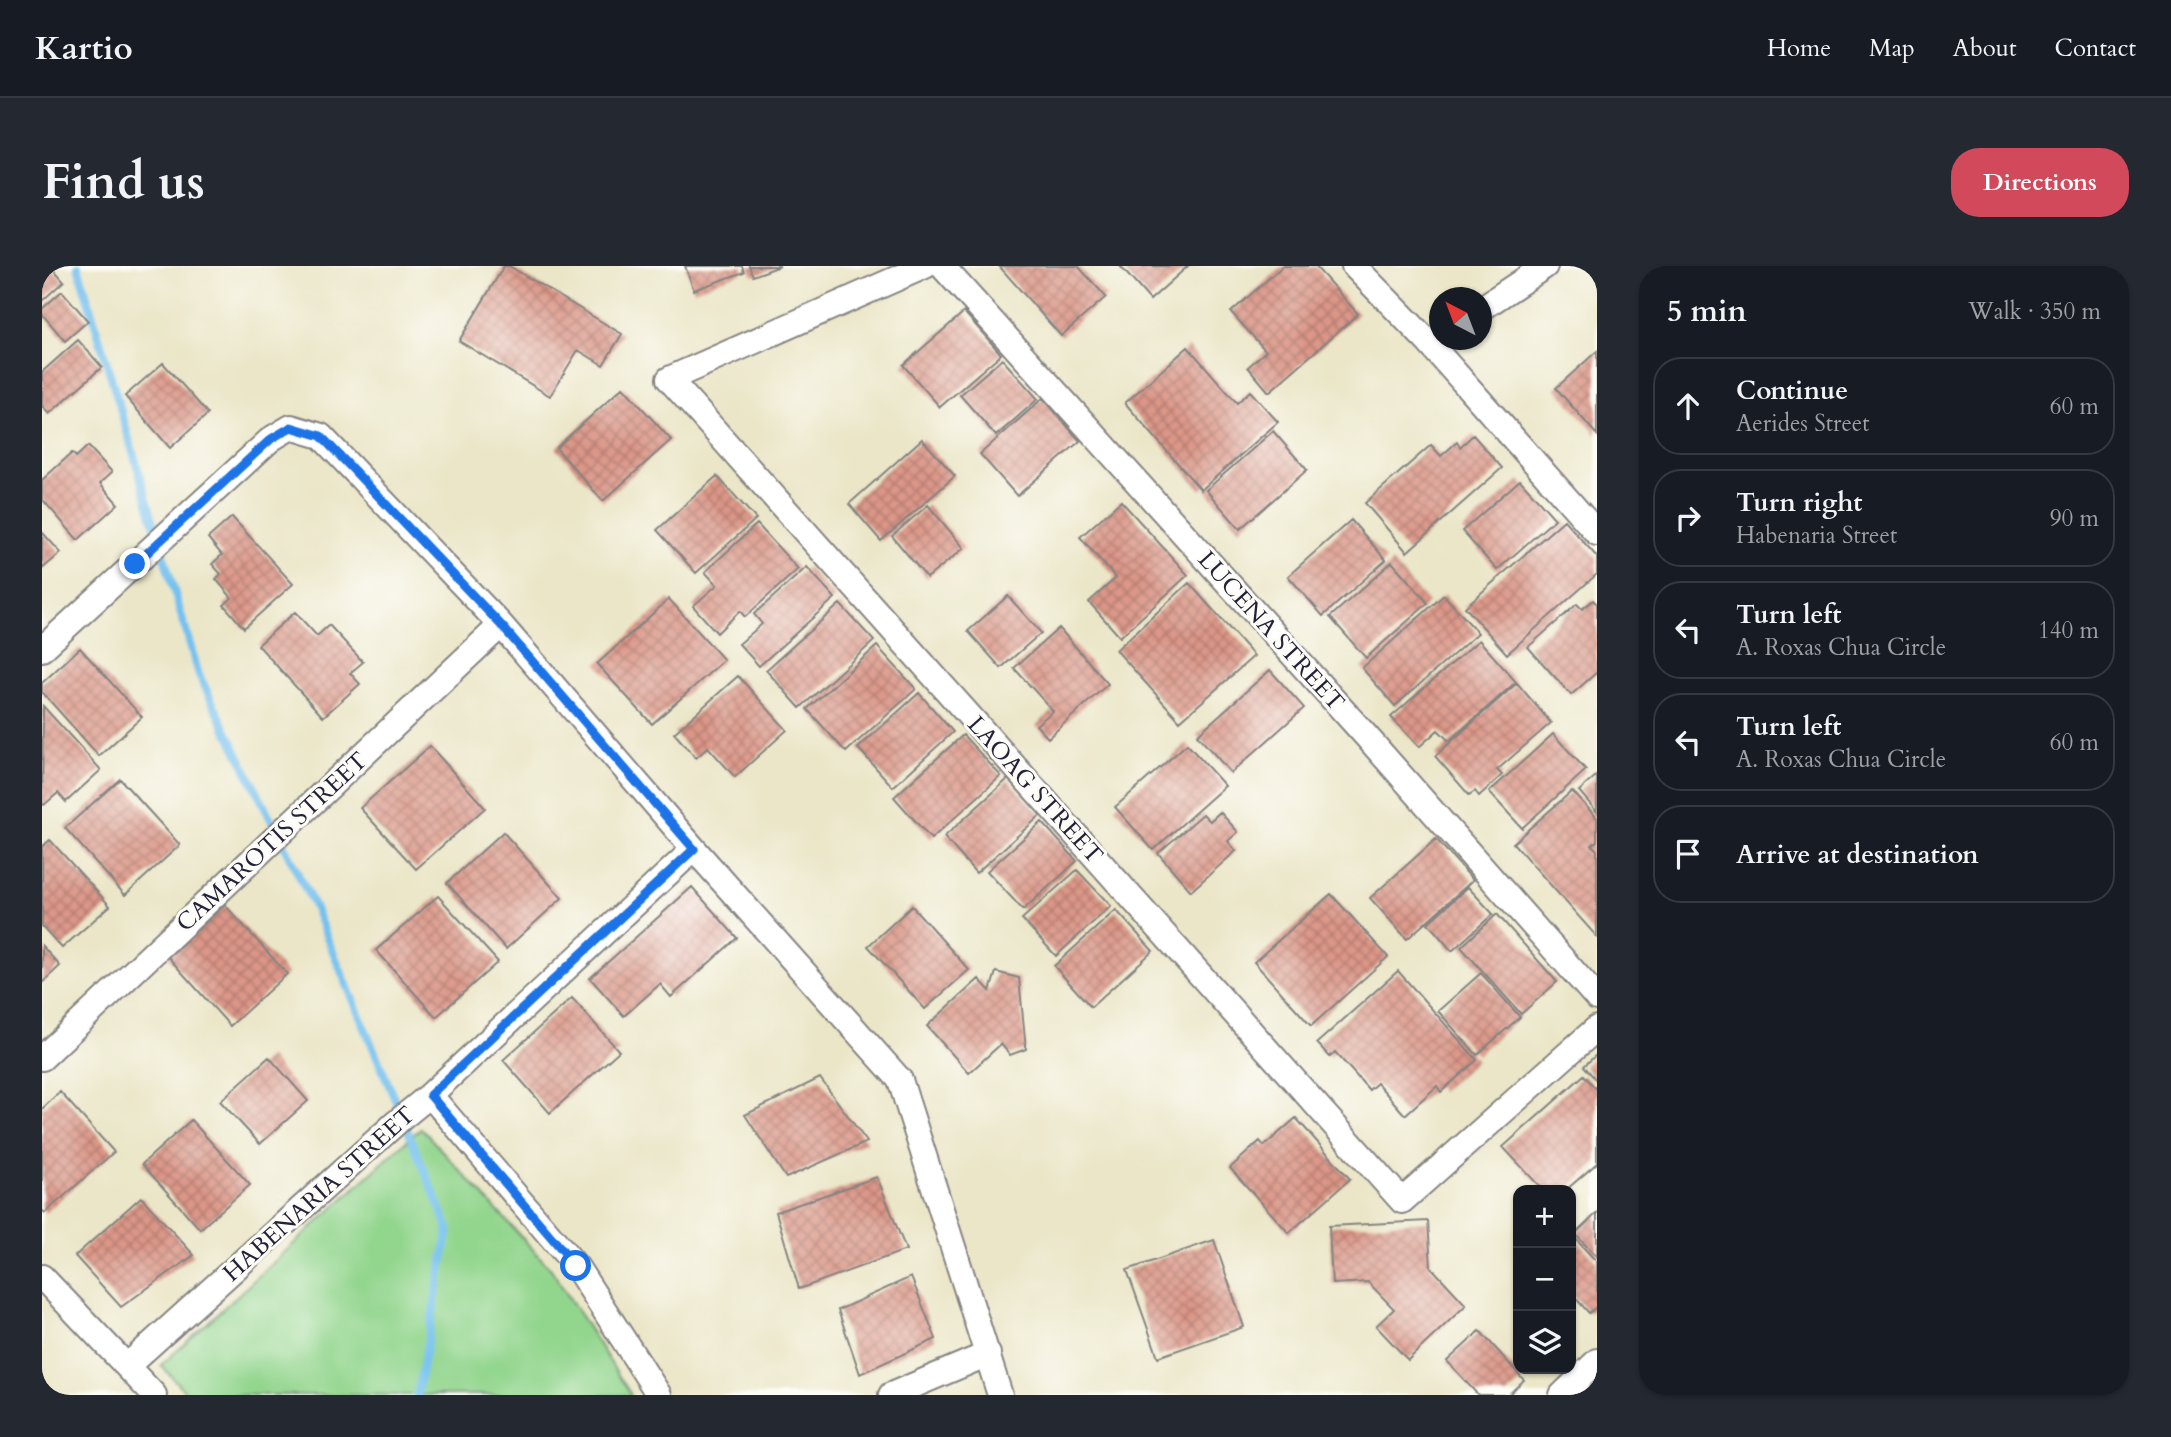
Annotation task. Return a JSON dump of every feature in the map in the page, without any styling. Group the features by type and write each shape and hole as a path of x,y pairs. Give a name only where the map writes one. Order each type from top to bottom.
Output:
{"street":[{"name":"LAOAG STREET","path":"925,266 669,379 1402,1201 1597,1028"},
{"name":"LUCENA STREET","path":"942,266 1597,998"},
{"path":"1354,266 1429,334"},
{"path":"1492,301 1545,266"},
{"path":"1443,350 1597,533"},
{"path":"42,649 271,439 291,427 321,436 501,625 694,849 900,1080 1000,1395"},
{"name":"CAMAROTIS STREET","path":"42,1058 501,625"},
{"name":"HABENARIA STREET","path":"127,1366 430,1095 694,849"},
{"path":"430,1095 576,1266 659,1395"},
{"path":"42,1277 153,1395"},
{"path":"891,1395 988,1354"},
{"path":"1562,1395 1597,1361"}],"green space":[{"path":"421,1128 551,1269 631,1395 188,1395 161,1365"}],"building":[{"path":"42,266 51,266 64,281 42,301"},
{"path":"504,266 509,266 622,334 603,365 578,350 550,396 459,341"},
{"path":"685,266 742,266 744,272 694,290"},
{"path":"749,266 780,266 753,276"},
{"path":"999,266 1078,266 1106,297 1061,336"},
{"path":"1120,266 1188,266 1150,300"},
{"path":"1283,266 1315,266 1358,314 1269,392 1248,367 1266,351 1231,312"},
{"path":"62,291 88,321 65,341 42,314 42,309"},
{"path":"964,312 1001,354 940,407 903,365"},
{"path":"78,340 102,367 49,414 42,406 42,372"},
{"path":"1188,347 1237,403 1250,391 1278,422 1201,490 1125,403"},
{"path":"1597,351 1597,435 1556,388"},
{"path":"1002,359 1038,399 996,436 960,395"},
{"path":"163,363 208,414 170,448 125,396"},
{"path":"623,387 671,440 603,501 556,448"},
{"path":"1043,398 1080,441 1017,496 980,454"},
{"path":"1273,431 1307,470 1240,529 1206,490"},
{"path":"1473,435 1502,468 1407,552 1365,503 1431,445 1441,456 1457,442 1460,447"},
{"path":"922,439 955,476 881,541 849,504"},
{"path":"88,446 112,472 100,483 118,504 78,540 42,499 42,480 72,453 76,457"},
{"path":"717,476 756,519 696,573 657,530"},
{"path":"1520,480 1555,519 1497,570 1462,531"},
{"path":"1121,501 1188,575 1120,637 1089,602 1116,578 1080,537"},
{"path":"928,505 964,548 927,578 892,536"},
{"path":"232,517 293,584 244,628 224,605 232,598 216,579 221,574 212,564 222,555 208,538"},
{"path":"1351,520 1386,560 1323,616 1288,576"},
{"path":"1564,520 1597,557 1597,574 1507,654 1465,607"},
{"path":"757,524 798,569 745,617 740,611 717,633 693,606 717,585 705,572"},
{"path":"42,532 61,553 42,569"},
{"path":"1392,562 1428,603 1366,658 1330,617"},
{"path":"807,567 835,598 759,666 739,644 762,624 754,614"},
{"path":"1189,583 1254,656 1180,721 1116,650"},
{"path":"1444,595 1478,633 1395,706 1362,668"},
{"path":"1008,596 1041,633 1001,668 968,631"},
{"path":"669,599 724,660 652,724 597,664"},
{"path":"1593,600 1597,604 1597,672 1571,695 1528,647 1577,604 1582,609"},
{"path":"840,604 874,641 800,708 766,670"},
{"path":"295,612 317,636 329,625 363,662 350,673 360,684 323,717 258,645"},
{"path":"1059,628 1108,684 1048,738 1036,725 1053,711 1014,668"},
{"path":"1479,640 1516,682 1449,741 1438,730 1419,747 1391,717"},
{"path":"877,646 916,689 846,752 807,709"},
{"path":"80,648 142,717 99,756 42,692 42,683"},
{"path":"1270,670 1304,708 1231,773 1197,735"},
{"path":"738,676 787,730 735,777 708,747 696,758 674,733"},
{"path":"1517,683 1551,723 1497,770 1502,775 1479,796 1475,791 1469,795 1435,756"},
{"path":"919,693 953,732 893,787 858,748"},
{"path":"43,706 101,770 66,802 58,793 44,805 42,803"},
{"path":"1553,734 1586,770 1522,828 1489,792"},
{"path":"963,735 1001,776 931,839 894,797"},
{"path":"1187,744 1225,786 1153,850 1115,807"},
{"path":"430,746 485,808 416,869 360,808"},
{"path":"1597,775 1597,812 1579,791"},
{"path":"120,779 180,845 125,895 65,828"},
{"path":"1008,779 1041,815 976,873 944,837"},
{"path":"1572,791 1597,818 1597,841 1592,845 1597,850 1597,937 1513,843"},
{"path":"1220,812 1238,832 1228,841 1236,851 1191,891 1158,853 1203,814 1210,821"},
{"path":"1042,822 1077,861 1023,910 987,871"},
{"path":"503,832 562,898 506,949 447,883"},
{"path":"1436,839 1473,880 1407,939 1370,898"},
{"path":"50,840 110,906 62,948 42,926 42,847"},
{"path":"1077,870 1111,906 1056,956 1022,919"},
{"path":"692,887 737,938 671,997 660,984 624,1016 590,978"},
{"path":"1468,887 1493,914 1452,951 1428,923"},
{"path":"1331,894 1388,957 1311,1026 1254,962"},
{"path":"438,896 498,962 436,1017 376,950"},
{"path":"225,905 287,974 230,1026 168,957"},
{"path":"912,906 969,970 925,1009 868,946"},
{"path":"1116,910 1153,951 1091,1007 1054,966"},
{"path":"1497,914 1557,982 1521,1014 1461,947"},
{"path":"42,946 60,966 42,983"},
{"path":"1398,971 1477,1060 1441,1092 1437,1086 1405,1115 1377,1083 1369,1090 1335,1052 1330,1057 1317,1043"},
{"path":"996,972 1019,978 1026,1049 1010,1055 1001,1044 969,1073 927,1026 979,979 990,991"},
{"path":"1481,973 1520,1017 1477,1055 1438,1011"},
{"path":"572,998 619,1051 550,1113 503,1060"},
{"path":"1597,1054 1597,1081 1584,1066"},
{"path":"269,1057 308,1101 260,1144 220,1101"},
{"path":"1584,1075 1597,1090 1597,1163 1572,1185 1538,1185 1503,1147"},
{"path":"820,1078 867,1142 786,1178 745,1115"},
{"path":"60,1092 114,1152 45,1213 42,1210 42,1109"},
{"path":"1296,1118 1350,1179 1289,1233 1230,1168 1260,1141 1264,1146"},
{"path":"191,1120 250,1185 200,1229 142,1164"},
{"path":"877,1177 906,1250 799,1289 776,1212"},
{"path":"141,1197 194,1255 121,1307 75,1256"},
{"path":"1597,1213 1597,1257 1576,1235"},
{"path":"1428,1221 1431,1267 1466,1305 1408,1360 1376,1326 1394,1309 1368,1282 1332,1284 1329,1226"},
{"path":"1576,1239 1597,1262 1597,1306 1589,1313 1576,1299"},
{"path":"1214,1240 1244,1327 1158,1357 1127,1270"},
{"path":"911,1277 936,1339 860,1374 838,1310"},
{"path":"1480,1331 1513,1368 1513,1374 1519,1374 1524,1380 1508,1395 1478,1395 1447,1361"}],"waterway":[{"path":"78,266 199,675 313,904 449,1229 417,1395"}],"route":[{"path":"135,564 271,439 291,427 321,436 501,625 694,849 430,1095 576,1266"}]}
